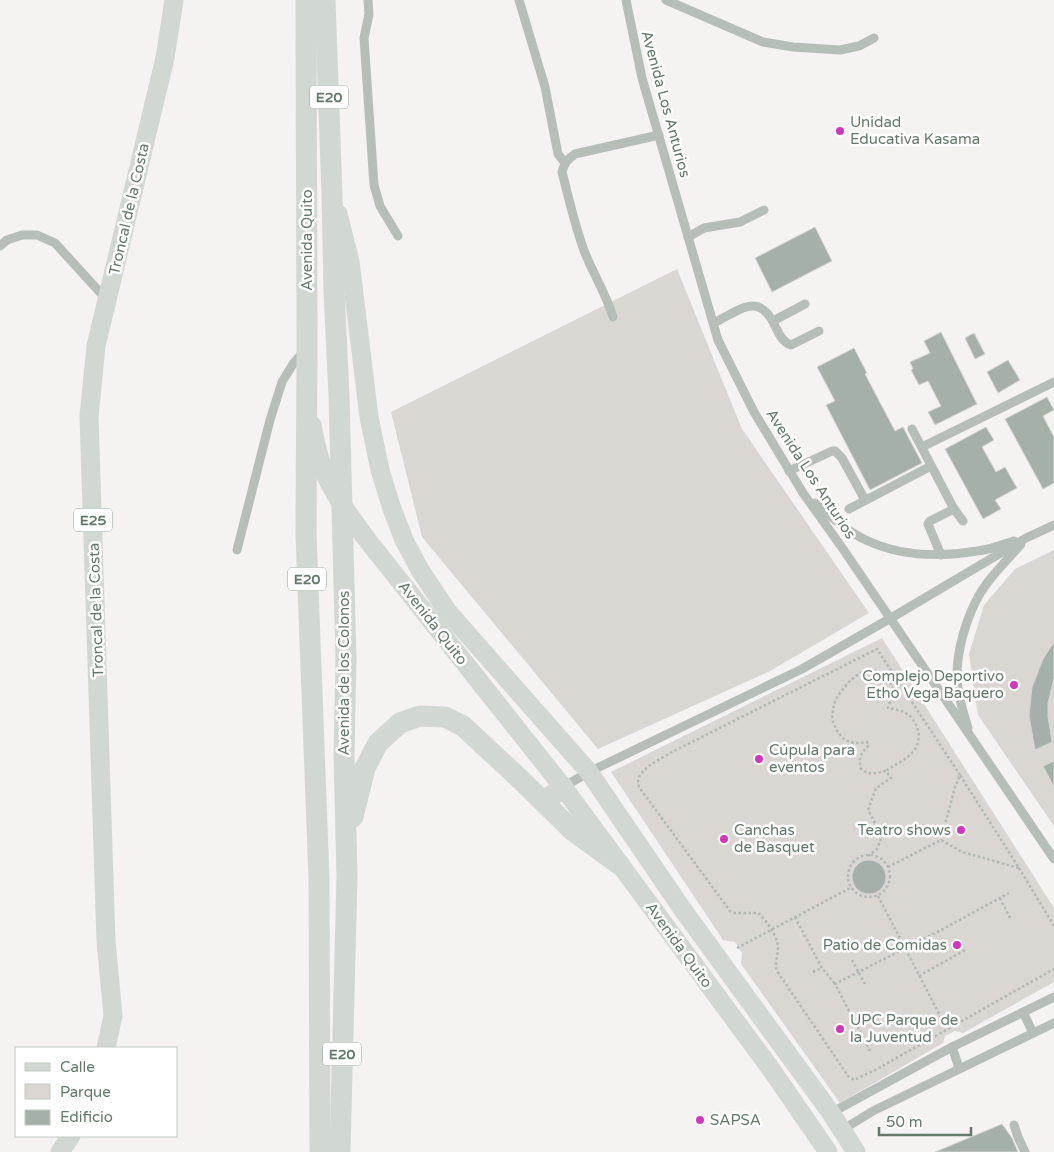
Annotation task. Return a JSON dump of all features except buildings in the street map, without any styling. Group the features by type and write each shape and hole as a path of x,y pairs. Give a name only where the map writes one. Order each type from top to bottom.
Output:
{"highway":[{"name":"Avenida Quito","path":"306,0 307,353"},
{"name":"Avenida Quito","path":"325,0 332,194"},
{"name":"Avenida de los Colonos","path":"332,194 346,658 344,757 347,876 340,1152"},
{"name":"Avenida de los Colonos","path":"307,353 306,534 319,879 320,1152"},
{"path":"347,876 354,811 365,768 378,743 400,723 420,716 445,717 463,726 572,830 620,865"},
{"path":"544,802 562,787"}],"main road":[{"name":"Troncal de la Costa","path":"106,1047 113,1016 106,941 89,416 96,346 165,58 174,0"},
{"name":"Avenida Quito","path":"332,194 350,261 373,435 380,470 404,540 420,570 448,612 589,772 684,910 856,1152"},
{"name":"Avenida Quito","path":"307,353 311,419 316,446 325,474 335,493 365,537 562,787 773,1072 828,1152"},
{"path":"60,1152 70,1137"}],"street":[{"path":"368,0 369,14 364,38 374,185 380,206 398,236"},
{"path":"519,0 545,87 558,154 565,164"},
{"name":"Avenida Los Anturios","path":"626,0 642,78 718,340 754,412 803,493 1054,859"},
{"path":"666,0 763,42 794,47 840,50 859,46 874,38"},
{"path":"613,317 606,296 586,254 572,213 562,172 565,164 574,154 659,135"},
{"path":"688,237 704,228 740,222 764,210"},
{"path":"0,246 7,240 22,235 37,235 55,242 108,300"},
{"path":"773,321 805,304"},
{"path":"714,323 742,308 753,306 766,311 780,337 791,345 820,331"},
{"path":"237,550 270,420 282,382 293,364 307,353"},
{"path":"922,447 1054,382"},
{"path":"912,429 954,509 963,521"},
{"path":"789,471 832,451 836,452 842,458 865,500"},
{"path":"849,509 931,466"},
{"path":"803,493 835,520 868,541 903,552 941,555 978,551 1026,538"},
{"path":"941,555 928,524 930,521 954,509"},
{"path":"562,787 589,772 802,669 1026,538 1054,525"},
{"path":"971,738 961,702 957,676 959,655 966,626 976,601 993,576 1026,538"},
{"path":"830,1113 952,1047 1054,997"},
{"path":"1024,1012 1033,1033"},
{"path":"842,1130 873,1111 1054,1023"},
{"path":"952,1047 959,1068"},
{"path":"1014,1125 1025,1152"}],"path":[{"path":"1054,926 960,775 876,650 672,752 638,776 637,782 639,787 730,911 735,913 758,913 763,918 777,942 778,948 774,965 777,971 848,1076 854,1080 877,1069 1054,969"},
{"path":"873,670 881,672 890,682 893,694 888,708 901,711 910,716 917,725 920,736 915,749 904,760 886,770 872,774 860,769 859,761 861,755 869,745 867,742 850,743 842,738 832,719 837,697 856,676 864,671 873,670"},
{"path":"868,856 877,849 882,836 868,810 876,788 891,778 886,770"},
{"path":"888,867 941,840 960,775"},
{"path":"941,840 962,852 1019,868"},
{"path":"868,856 880,859 888,867 890,878 888,885 884,892 878,896 865,897 858,894 848,878 854,862 868,856"},
{"path":"737,948 852,887"},
{"path":"835,984 1009,893"},
{"path":"878,896 947,1030"},
{"path":"1000,898 1010,918"},
{"path":"794,918 822,968 835,984 870,1051"},
{"path":"919,976 965,950"},
{"path":"852,960 865,984"},
{"path":"813,972 822,968"}],"green space":[{"path":"677,269 742,429 869,613 770,671 598,749 422,537 391,412"},
{"name":"Complejo Deportivo Etho Vega Baquero","path":"1054,550 1054,826 978,715 969,654 984,605 1015,569"},
{"path":"882,638 1054,908 1054,982 963,1033 955,1031 945,1036 943,1043 840,1103 741,964 742,953 735,942 723,940 611,772"}],"place":[{"name":"Unidad Educativa Kasama","path":"840,131"},
{"name":"Complejo Deportivo Etho Vega Baquero","path":"1014,685"},
{"name":"Cúpula para eventos","path":"759,759"},
{"name":"Teatro shows","path":"961,830"},
{"name":"Canchas de Basquet","path":"724,839"},
{"name":"Patio de Comidas","path":"957,945"},
{"name":"UPC Parque de la Juventud","path":"840,1029"},
{"name":"SAPSA","path":"700,1120"}]}
